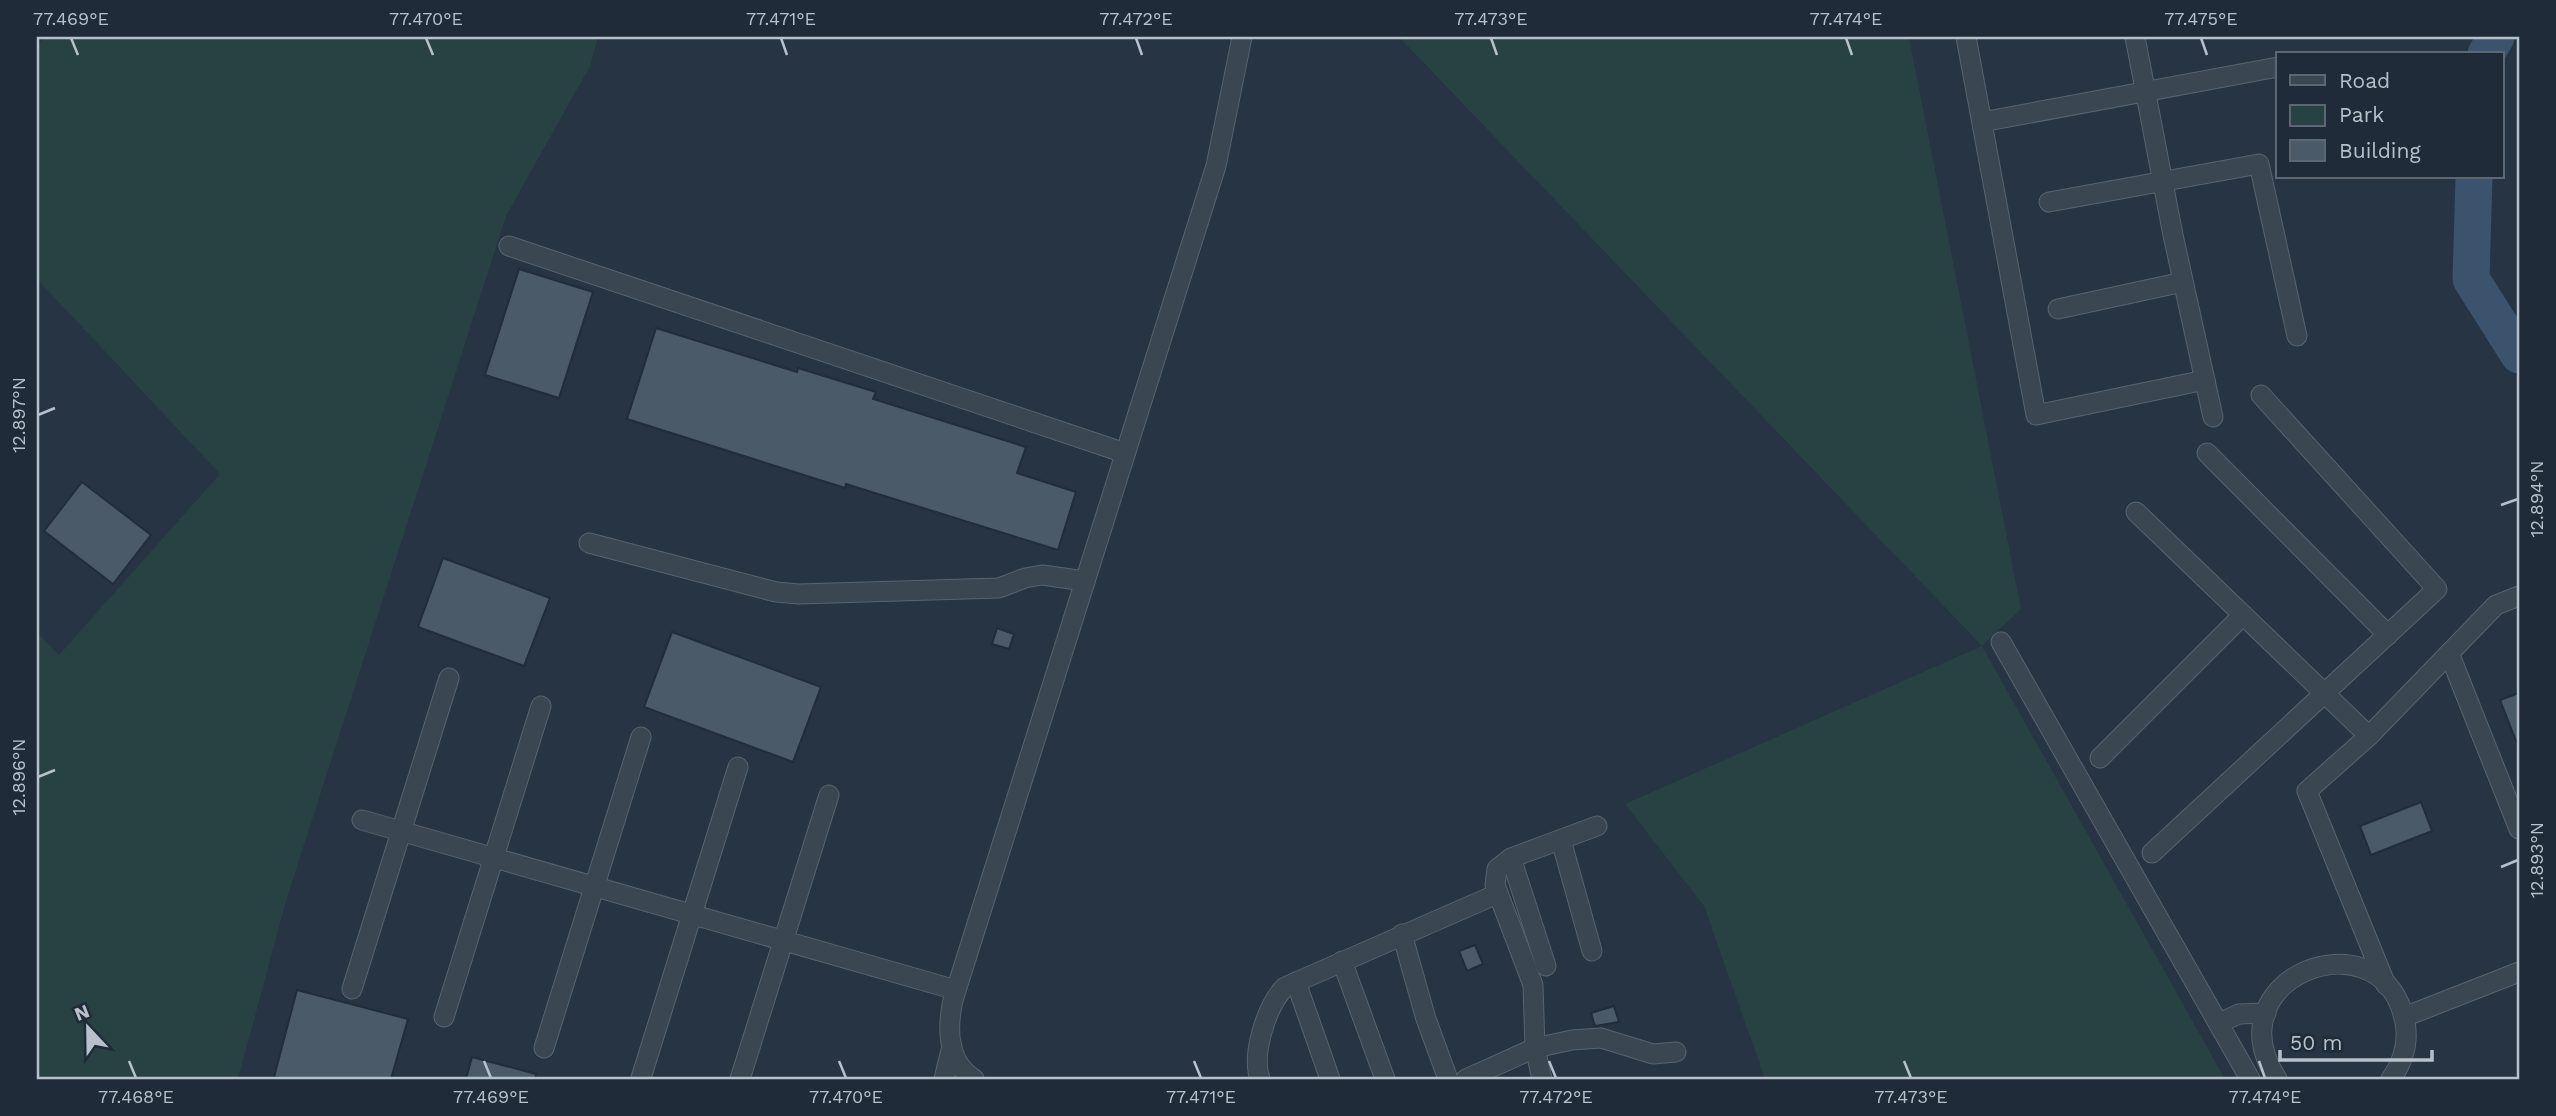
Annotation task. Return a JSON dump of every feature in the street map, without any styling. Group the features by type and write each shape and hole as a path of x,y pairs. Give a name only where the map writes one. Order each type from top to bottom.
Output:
{"street":[{"path":"974,1079 961,1070 952,1045 949,1018 956,990 1216,166 1242,37"},
{"path":"1966,37 2036,415 2205,380"},
{"path":"2135,37 2183,282 2213,417"},
{"path":"1982,122 2276,67"},
{"path":"2049,202 2259,164 2297,336"},
{"path":"509,246 1125,453"},
{"path":"2058,309 2183,282"},
{"path":"2152,853 2437,589 2261,396"},
{"path":"2207,453 2388,635"},
{"path":"2136,512 2369,736"},
{"path":"589,542 776,592 799,594 999,588 1042,575 1085,581"},
{"path":"2386,985 2307,791 2369,736 2497,605 2519,596"},
{"path":"2101,758 2243,615"},
{"path":"2001,642 2250,1079"},
{"path":"2449,653 2519,829"},
{"path":"352,989 449,678"},
{"path":"444,1017 541,706"},
{"path":"544,1048 641,737"},
{"path":"641,1078 738,767"},
{"path":"740,1079 830,794"},
{"path":"362,820 956,990"},
{"path":"1542,1079 1535,1048 1533,985 1497,894 1494,877 1497,869 1511,858 1597,826"},
{"path":"1561,840 1592,951"},
{"path":"1511,858 1546,966"},
{"path":"1260,1079 1257,1054 1271,1008 1285,987 1497,894"},
{"path":"1402,934 1426,1019 1448,1079"},
{"path":"1342,961 1385,1079"},
{"path":"2277,1079 2264,1053 2262,1037 2266,1013 2276,993 2286,982 2313,967 2328,964 2358,967 2386,985 2394,994 2404,1017 2407,1037 2400,1065 2391,1079"},
{"path":"2404,1017 2519,972"},
{"path":"1296,982 1330,1079"},
{"path":"2219,1023 2239,1014 2266,1013"},
{"path":"1466,1079 1535,1048 1572,1040 1601,1038 1653,1054 1676,1052"},
{"path":"944,1079 952,1045"}],"green space":[{"path":"44,37 598,37 590,66 506,216 286,901 238,1079 37,1079 37,632 59,655 220,474 37,279 37,46"},
{"path":"1399,37 1909,37 2021,609 1982,646"},
{"path":"1982,646 2225,1079 1765,1079 1704,906 1625,804"}],"building":[{"path":"519,269 593,292 559,398 485,375"},
{"path":"656,328 797,372 798,368 876,392 873,399 1026,447 1017,473 1076,492 1058,550 846,484 845,488 627,419"},
{"path":"82,482 151,535 113,584 44,531"},
{"path":"443,558 550,598 524,666 418,627"},
{"path":"997,628 1014,634 1009,649 992,644"},
{"path":"672,632 821,687 793,762 644,707"},
{"path":"2519,693 2519,746 2518,746 2500,700"},
{"path":"2421,802 2432,831 2371,855 2360,826"},
{"path":"1475,945 1483,964 1467,971 1459,951"},
{"path":"297,990 408,1019 391,1079 274,1077"},
{"path":"1614,1006 1619,1022 1595,1026 1591,1013"},
{"path":"472,1057 536,1074 535,1079 466,1079"}],"waterway":[{"path":"2487,52 2496,37"},
{"path":"2474,178 2471,279 2519,355"}]}
